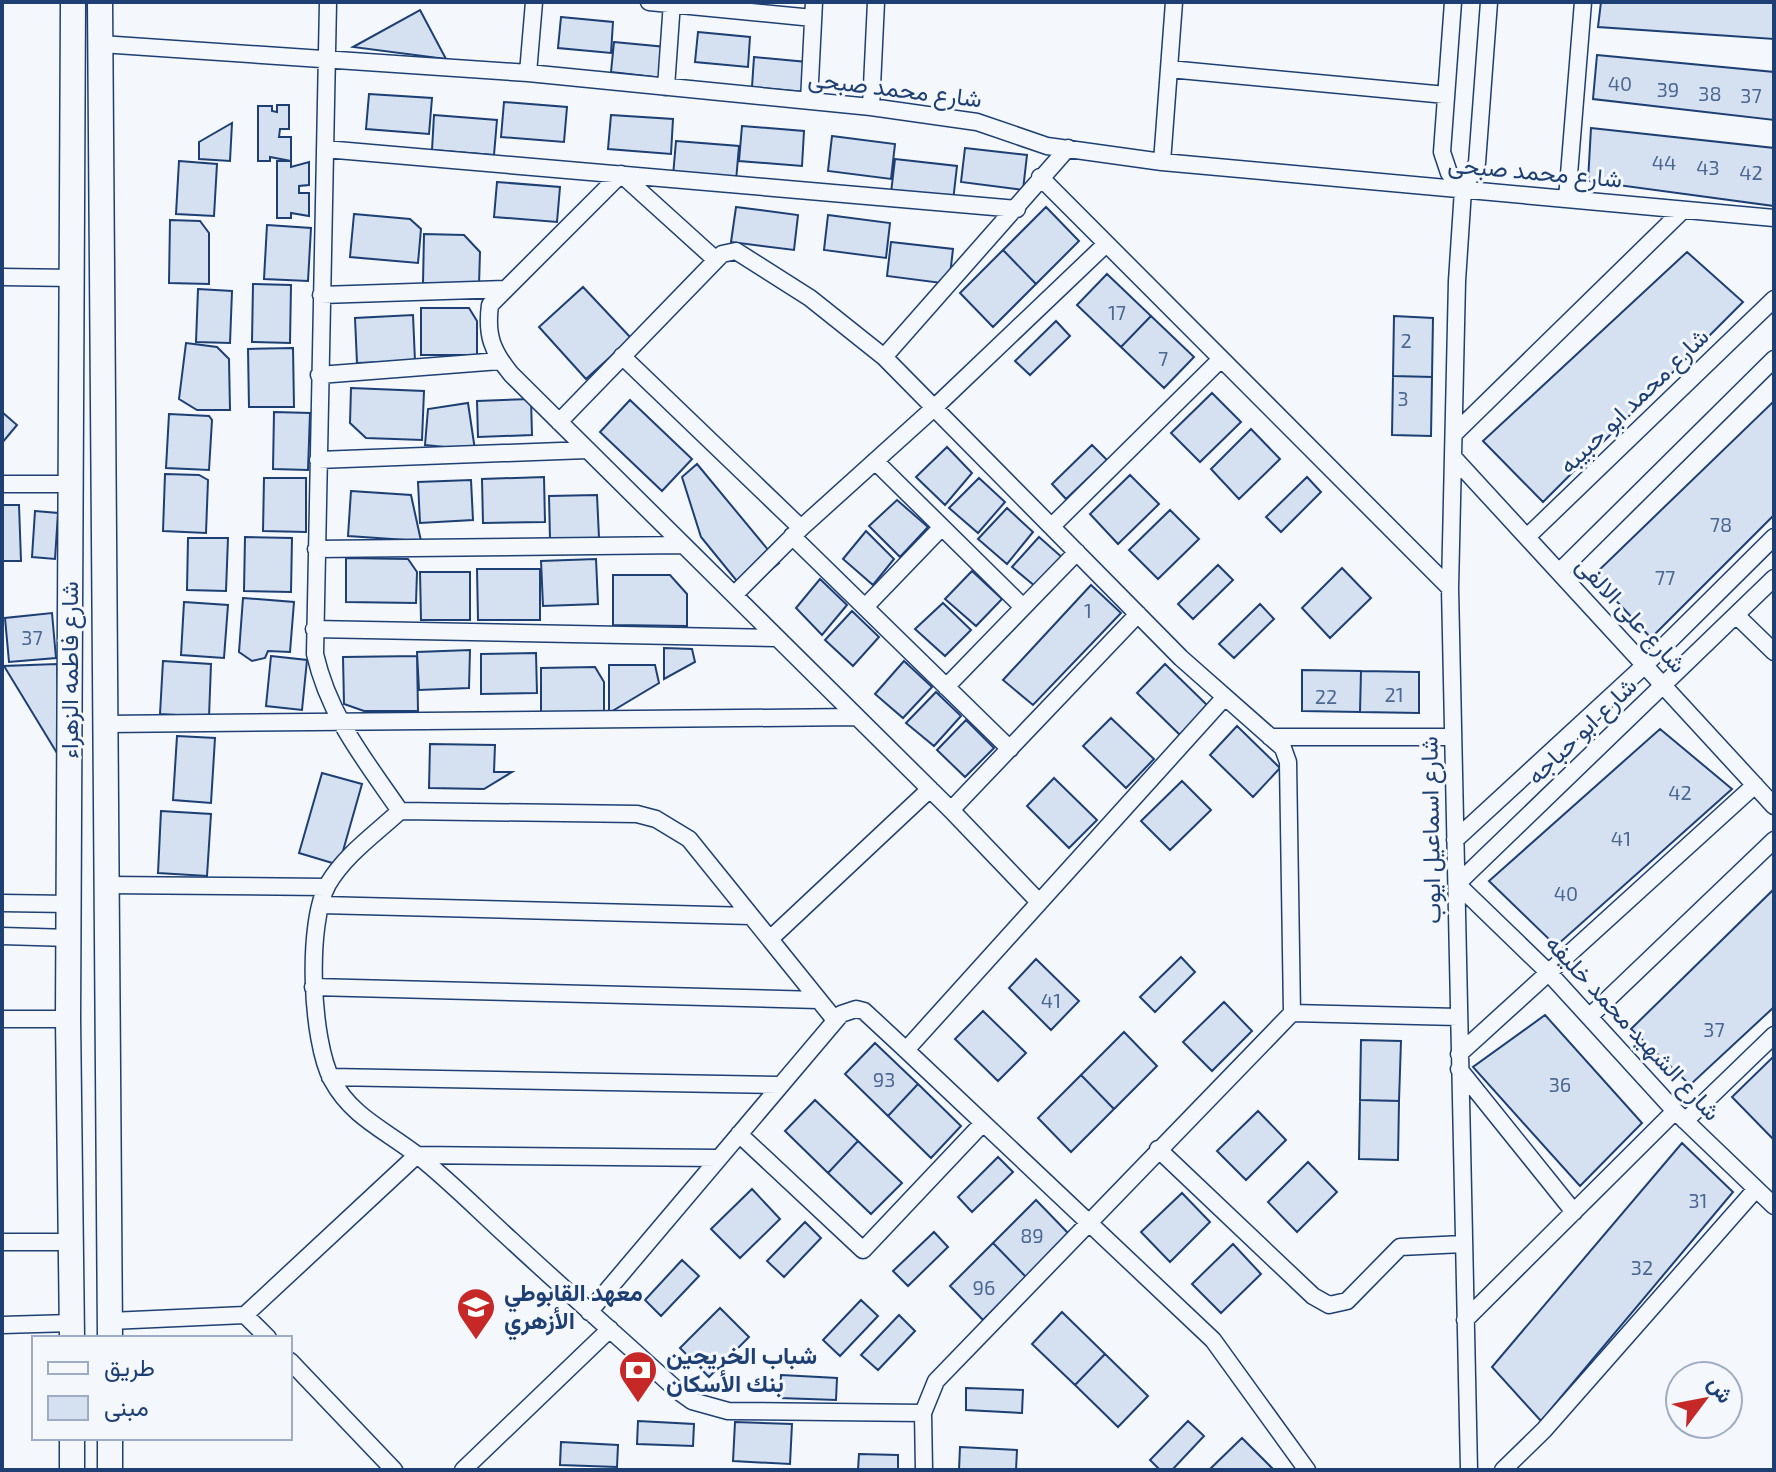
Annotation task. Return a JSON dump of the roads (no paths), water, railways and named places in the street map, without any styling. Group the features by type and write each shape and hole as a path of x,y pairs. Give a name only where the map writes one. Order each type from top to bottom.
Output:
{"street":[{"name":"شارع فاطمه الزهراء","path":"72,1331 68,1019 73,2"},
{"name":"شارع فاطمه الزهراء","path":"100,2 110,1329"},
{"path":"328,2 314,629 320,678 338,722 400,811"},
{"path":"528,73 534,2"},
{"path":"649,2 814,10 809,101"},
{"path":"871,107 876,2"},
{"path":"1162,162 1174,2"},
{"path":"1453,2 1442,152 1449,173 1463,190 1477,163 1489,2"},
{"path":"1567,199 1583,2"},
{"path":"666,87 672,3"},
{"name":"شارع محمد صبحى","path":"101,44 528,73 871,107 977,122 1047,146 1162,162 1774,218"},
{"path":"1169,69 1446,95"},
{"path":"884,357 1068,148"},
{"path":"325,149 1017,209"},
{"path":"621,174 716,260"},
{"path":"621,174 490,305 487,329 500,361 951,810 1039,902"},
{"path":"1040,177 1450,588"},
{"name":"شارع اسماعيل ايوب","path":"1463,190 1450,588 1469,1470"},
{"path":"1454,434 1683,210"},
{"path":"734,595 796,532 935,407 1106,244"},
{"path":"559,422 716,260 729,250 736,251 810,298 884,357 1138,614 1224,698 1283,748 1290,774 1292,1013 936,1381 923,1413 924,1470"},
{"path":"2,277 74,278"},
{"path":"321,295 506,289"},
{"name":"شارع محمد ابو حبيبه","path":"1527,537 1774,299"},
{"path":"622,356 796,532 865,607 1010,749"},
{"path":"1052,526 1221,359"},
{"path":"1559,572 1774,359"},
{"path":"319,375 500,361"},
{"path":"318,460 587,450"},
{"name":"شارع على الالفى","path":"1453,457 1774,806"},
{"path":"875,461 1023,607"},
{"path":"2,484 71,484"},
{"path":"865,607 942,527"},
{"name":"شارع ابو حباجه","path":"1455,840 1645,665 1774,537"},
{"path":"316,549 683,545"},
{"path":"946,687 1077,552"},
{"name":"شارع ابو حباجه","path":"1457,884 1774,578"},
{"path":"951,810 1138,614"},
{"path":"1737,616 1774,652"},
{"path":"314,629 777,638"},
{"path":"70,670 104,671"},
{"path":"906,1050 1224,698"},
{"path":"105,724 857,717"},
{"path":"1270,737 1453,737"},
{"path":"1574,1212 1459,1061 1549,973 1755,785"},
{"path":"770,939 930,789"},
{"path":"835,1020 689,839 656,819 637,814 400,811 341,865 326,887 321,905 313,987 320,1046 330,1077 344,1100 362,1119 417,1155 678,1391 710,1408 923,1413"},
{"path":"1589,1017 1774,840"},
{"name":"شارع الشهيد محمد خليفه","path":"1457,884 1549,973 1680,1116 1774,1206"},
{"path":"105,885 326,887"},
{"path":"2,903 69,904"},
{"path":"321,905 751,916"},
{"path":"2,936 70,938"},
{"path":"313,987 818,1000"},
{"path":"589,1312 835,1020 848,1010 864,1011 1220,1348 1307,1470"},
{"path":"1292,1013 1458,1017"},
{"path":"2,1019 68,1019"},
{"path":"1465,1320 1574,1212 1774,1035"},
{"path":"330,1077 778,1085"},
{"path":"739,1134 863,1250 983,1123"},
{"path":"1158,1149 1313,1296 1329,1305 1347,1301 1400,1247 1463,1244"},
{"path":"110,1329 245,1315 417,1155 718,1158"},
{"path":"1503,1470 1544,1430 1756,1189"},
{"path":"2,1242 71,1242"},
{"path":"245,1315 266,1336"},
{"path":"2,1325 72,1331"},
{"path":"463,1470 610,1329"},
{"path":"292,1363 394,1470"},
{"path":"72,1440 72,1470"},
{"path":"110,1440 110,1470"}],"place":[{"name":"معهد القابوطي الأزهري","path":"476,1341"},
{"name":"شباب الخريجين بنك الأسكان","path":"638,1404"}]}
